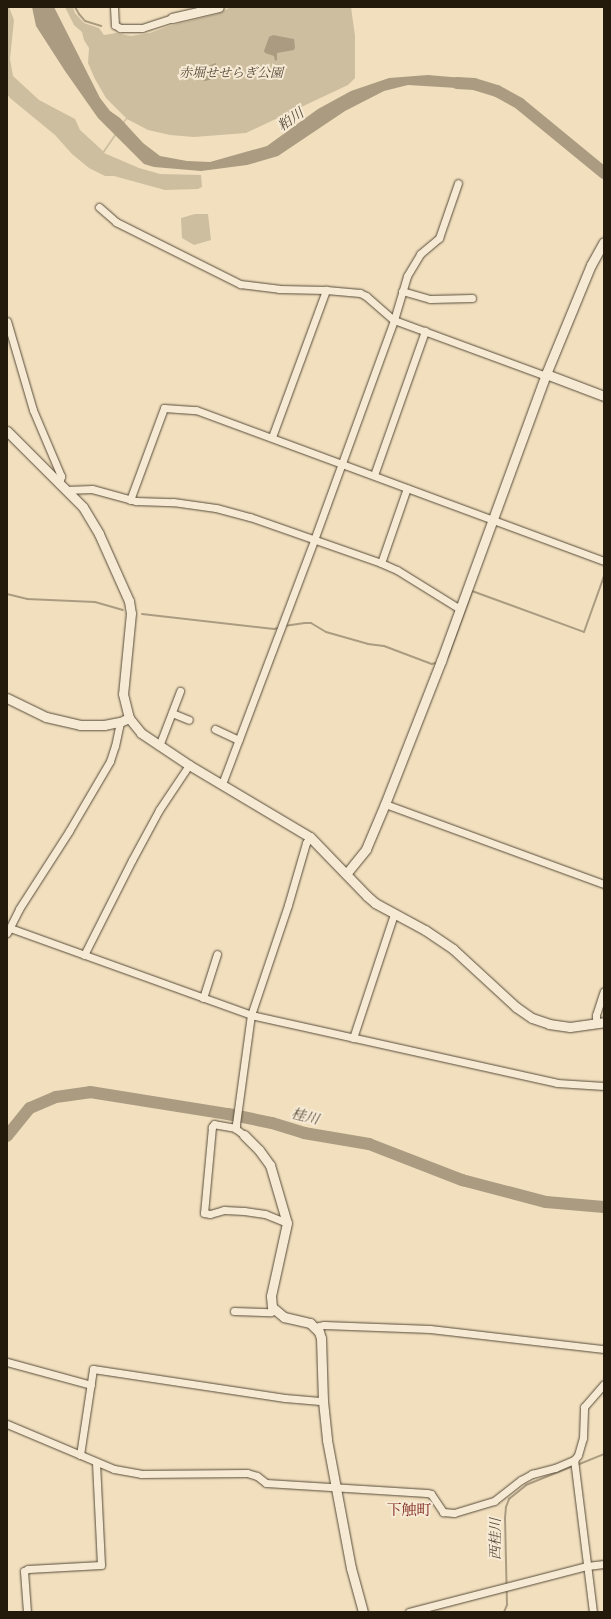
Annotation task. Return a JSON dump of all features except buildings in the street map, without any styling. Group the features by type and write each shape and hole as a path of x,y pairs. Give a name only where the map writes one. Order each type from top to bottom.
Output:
{"street":[{"path":"114,7 115,25 117,28 142,28 172,18 219,7"},
{"path":"222,784 240,740 314,540 394,320 407,276 416,259 426,248 439,238 458,183"},
{"path":"99,207 116,222 130,230 240,284 279,289 326,290 360,293 366,296 394,320 604,396"},
{"path":"346,874 364,852 386,804 546,375 591,265 604,242"},
{"path":"272,437 326,290"},
{"path":"402,290 430,299 472,298"},
{"path":"7,321 33,410 61,476 63,487"},
{"path":"374,475 425,331"},
{"path":"130,500 164,408 201,411 604,561"},
{"path":"7,431 83,507 91,519 129,601 131,613 123,694 129,718 141,733 189,765 310,837 367,896 394,914 425,930 453,949 512,1004 532,1018 559,1026 600,1023"},
{"path":"63,487 92,489 130,500 145,502 173,502 216,508 250,517 397,570 460,609"},
{"path":"381,563 407,488"},
{"path":"159,746 180,691"},
{"path":"7,698 36,714 68,723 93,725 120,722 129,718"},
{"path":"172,713 189,720"},
{"path":"120,722 110,761 69,832 19,909 8,931 84,955 251,1015 557,1083 604,1086"},
{"path":"215,729 240,740"},
{"path":"84,955 149,829 189,765"},
{"path":"386,804 604,884"},
{"path":"310,837 306,843 288,906 251,1015 236,1126 259,1150 270,1165 287,1223 270,1296 272,1307 274,1311 284,1317 310,1323 315,1327 321,1338 323,1401 327,1440 351,1568 363,1612"},
{"path":"353,1038 394,914"},
{"path":"203,998 217,954"},
{"path":"600,1023 595,1019 604,991"},
{"path":"236,1126 214,1124 212,1127 204,1213 210,1214 224,1210 244,1211 265,1214 287,1223"},
{"path":"234,1311 274,1311"},
{"path":"315,1327 324,1325 430,1329 604,1349"},
{"path":"7,1362 91,1385"},
{"path":"80,1455 93,1369 285,1398 323,1401"},
{"path":"593,1612 574,1464 583,1438 584,1407 604,1384"},
{"path":"7,1424 114,1469 141,1474 247,1473 257,1476 266,1483 427,1493 431,1494 443,1512 454,1513 494,1501 521,1480 532,1474 574,1464"},
{"path":"27,1612 24,1571 28,1569 101,1565 96,1462"},
{"path":"409,1612 587,1566 604,1564"}],"green space":[{"name":"赤堀せせらぎ公園","path":"7,7 9,7 14,20 10,59 13,76 39,100 75,119 80,130 103,151 126,118 106,98 95,79 88,63 89,48 84,40 82,32 74,25 65,7 73,7 75,13 84,23 99,28 104,35 116,33 131,36 150,33 169,26 217,14 231,7 351,7 355,36 355,78 348,85 246,133 194,137 170,135 148,130 127,119 104,153 139,168 160,174 201,175 202,187 198,189 165,190 114,176 105,176 89,168 72,154 55,135 10,98 7,94"},
{"path":"195,214 208,214 211,240 194,245 182,238 181,218"}],"shaded area":[{"path":"32,7 54,7 100,98 110,111 120,118 143,143 160,156 187,161 210,162 267,146 318,109 351,91 389,78 428,75 474,79 473,89 408,85 384,91 345,111 278,156 247,165 201,171 154,167 144,164 98,118 36,26"},
{"path":"273,35 294,39 295,47 294,50 277,53 277,60 275,61 274,56 265,53 264,51 269,37"},
{"path":"216,63 216,72 212,79 205,81 198,78 191,67 198,70"}],"waterway":[{"path":"75,7 85,21 101,26"},
{"name":"粕川","path":"457,83 474,84 497,91 520,104 604,173"},
{"path":"448,657 472,591 584,632 604,576"},
{"path":"7,594 27,599 95,602 123,610"},
{"path":"142,614 274,629 278,628"},
{"path":"284,626 311,623 326,632 368,644 384,646 432,664 435,663"},
{"name":"桂川","path":"7,1136 30,1108 56,1097 90,1092 228,1114 272,1123 304,1133 369,1144 462,1180 546,1202 604,1207"},
{"name":"西桂川","path":"577,1465 604,1454"},
{"name":"西桂川","path":"504,1612 507,1605 505,1518 506,1507 509,1499 526,1485 573,1466"}],"district":[{"name":"下触町","path":"409,1511"}]}
